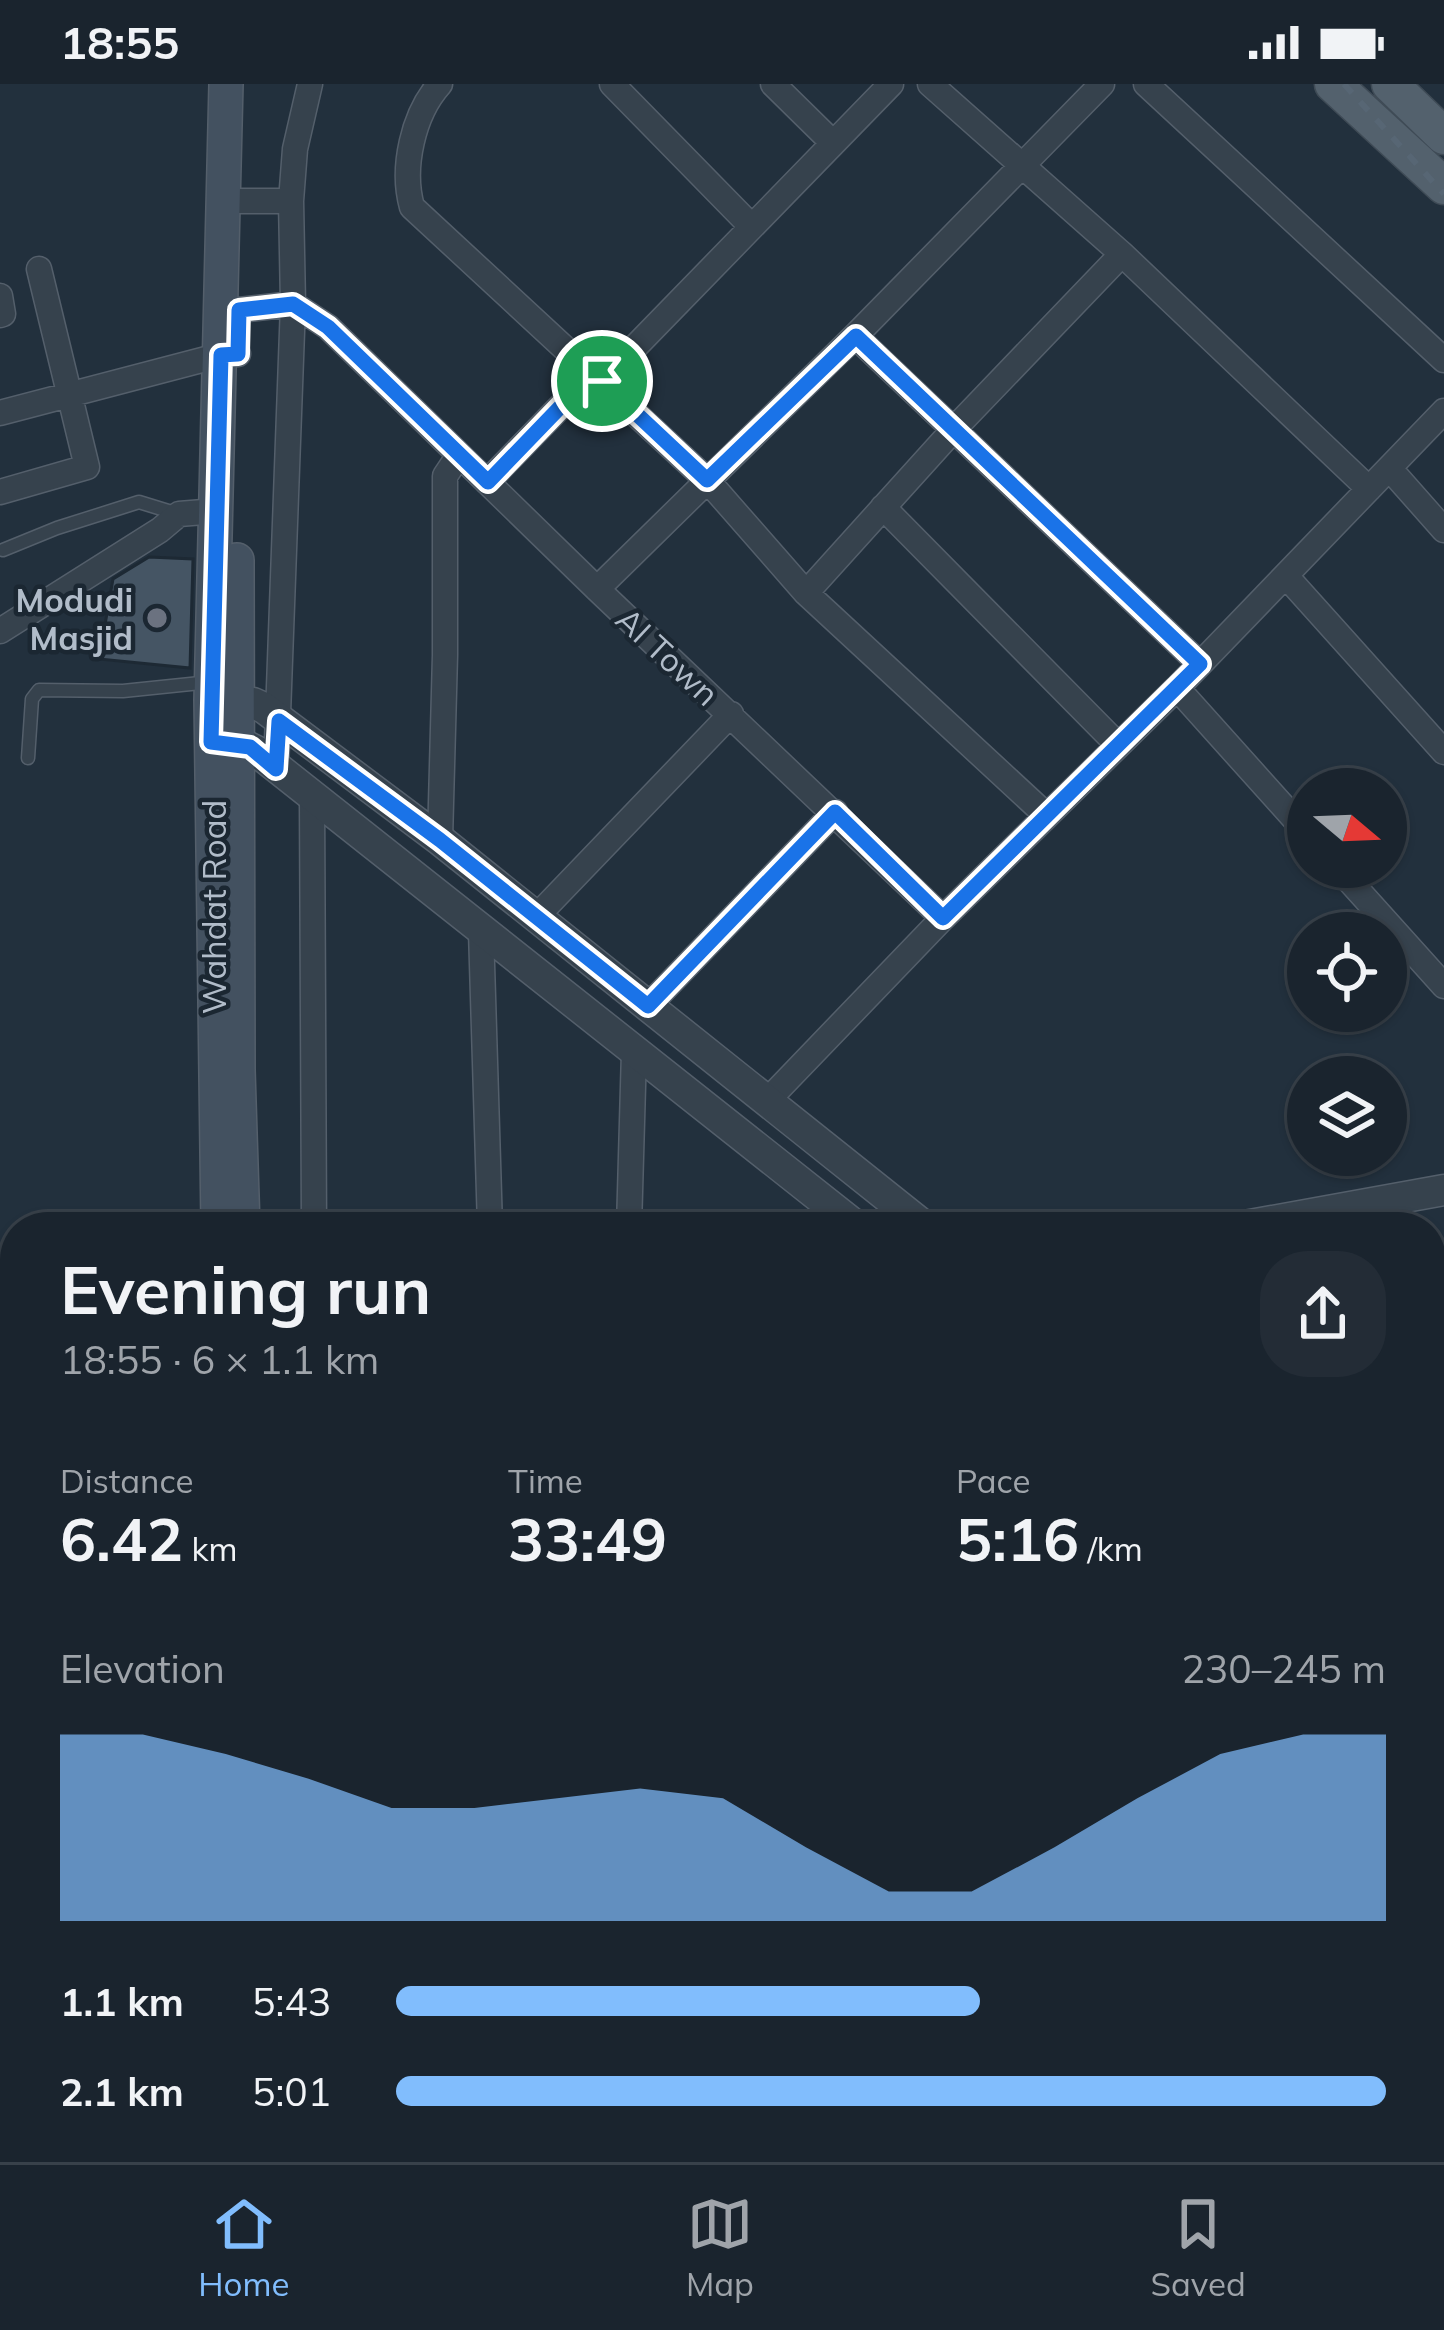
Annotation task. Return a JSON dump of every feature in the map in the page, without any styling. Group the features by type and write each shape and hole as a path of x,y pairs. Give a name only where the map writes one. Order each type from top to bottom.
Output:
{"main road":[{"name":"Wahdat Road","path":"226,84 239,310 229,354 216,511 219,694 243,1212"},
{"name":"Wahdat Road","path":"219,694 233,202 244,84"},
{"path":"1333,84 1444,186"},
{"path":"1390,84 1444,136"},
{"name":"Wahdat Road","path":"218,1212 224,743"}],"street":[{"path":"276,769 293,304 290,201 295,149 310,84"},
{"path":"440,84 419,119 407,188 412,206 707,480 806,593 1046,815"},
{"path":"612,84 752,226"},
{"path":"772,84 832,142"},
{"path":"488,482 891,84"},
{"path":"930,84 1122,254 1369,489"},
{"name":"AI Town","path":"943,918 597,589 856,336 1102,84"},
{"path":"1146,84 1444,361"},
{"path":"233,202 290,201"},
{"path":"806,593 1122,254"},
{"path":"0,492 87,467 39,269"},
{"path":"0,296 0,315"},
{"path":"239,310 293,304 328,327 597,589"},
{"path":"856,336 1200,664"},
{"path":"0,413 229,354"},
{"path":"767,1100 943,918 1177,688 1444,411"},
{"path":"440,840 445,476 459,455"},
{"path":"1390,469 1444,530"},
{"path":"884,507 1118,745"},
{"path":"0,631 179,514 216,511"},
{"path":"1286,576 1444,752"},
{"path":"1177,688 1287,811"},
{"path":"219,694 259,705 440,840 906,1212"},
{"path":"536,917 731,715"},
{"path":"224,743 250,747 838,1212"},
{"path":"312,797 314,1212"},
{"path":"648,1006 835,812"},
{"path":"1357,888 1441,976"},
{"path":"481,931 490,1212"},
{"path":"633,1212 634,1051"},
{"path":"691,1096 718,1061"},
{"path":"1322,1212 1444,1190"}],"lane":[{"path":"2,550 140,502 179,514"},
{"path":"28,758 32,699 39,690 219,694"}],"building":[{"path":"149,557 193,559 190,668 99,659 113,579"}],"railway":[{"path":"1344,84 1444,194"}],"place":[{"name":"Modudi Masjid","path":"157,618"}],"route":[{"path":"293,304 328,327 488,482 593,373 602,381 707,480 856,336 1200,664 943,918 835,812 648,1006 440,840 279,721 276,769 250,747 211,742 221,355 238,354 239,310 293,304"}]}
